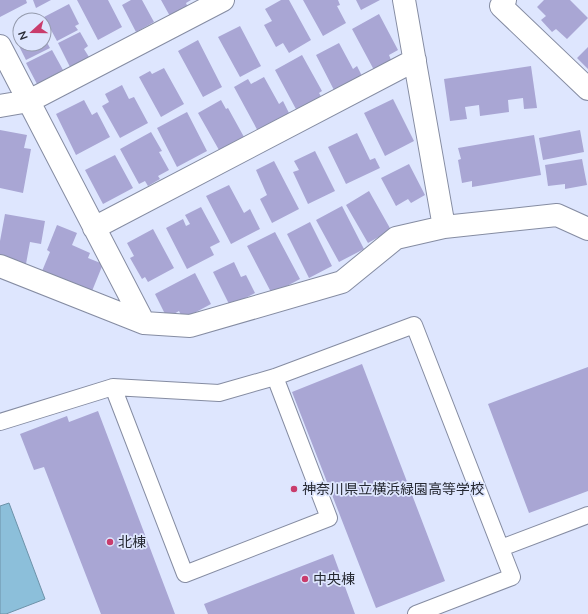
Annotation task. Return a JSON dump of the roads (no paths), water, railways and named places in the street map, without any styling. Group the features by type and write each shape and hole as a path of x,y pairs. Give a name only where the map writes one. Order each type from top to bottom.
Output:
{"street":[{"path":"0,106 28,101 223,0"},
{"path":"404,0 444,227"},
{"path":"505,0 501,6 588,89"},
{"path":"0,46 144,323"},
{"path":"94,228 415,60"},
{"path":"0,266 144,323 190,326 342,282 396,238 444,227 557,215 588,229"}],"lane":[{"path":"0,422 113,388 219,393 276,377 414,326 512,577 416,614"},
{"path":"113,388 185,574 329,518 276,377"},
{"path":"501,548 588,515"}],"water":[{"path":"9,503 45,599 6,614 0,614 0,506"}],"place":[{"name":"神奈川県立横浜緑園高等学校","path":"294,489"},
{"name":"北棟","path":"110,542"},
{"name":"中央棟","path":"305,579"}]}
